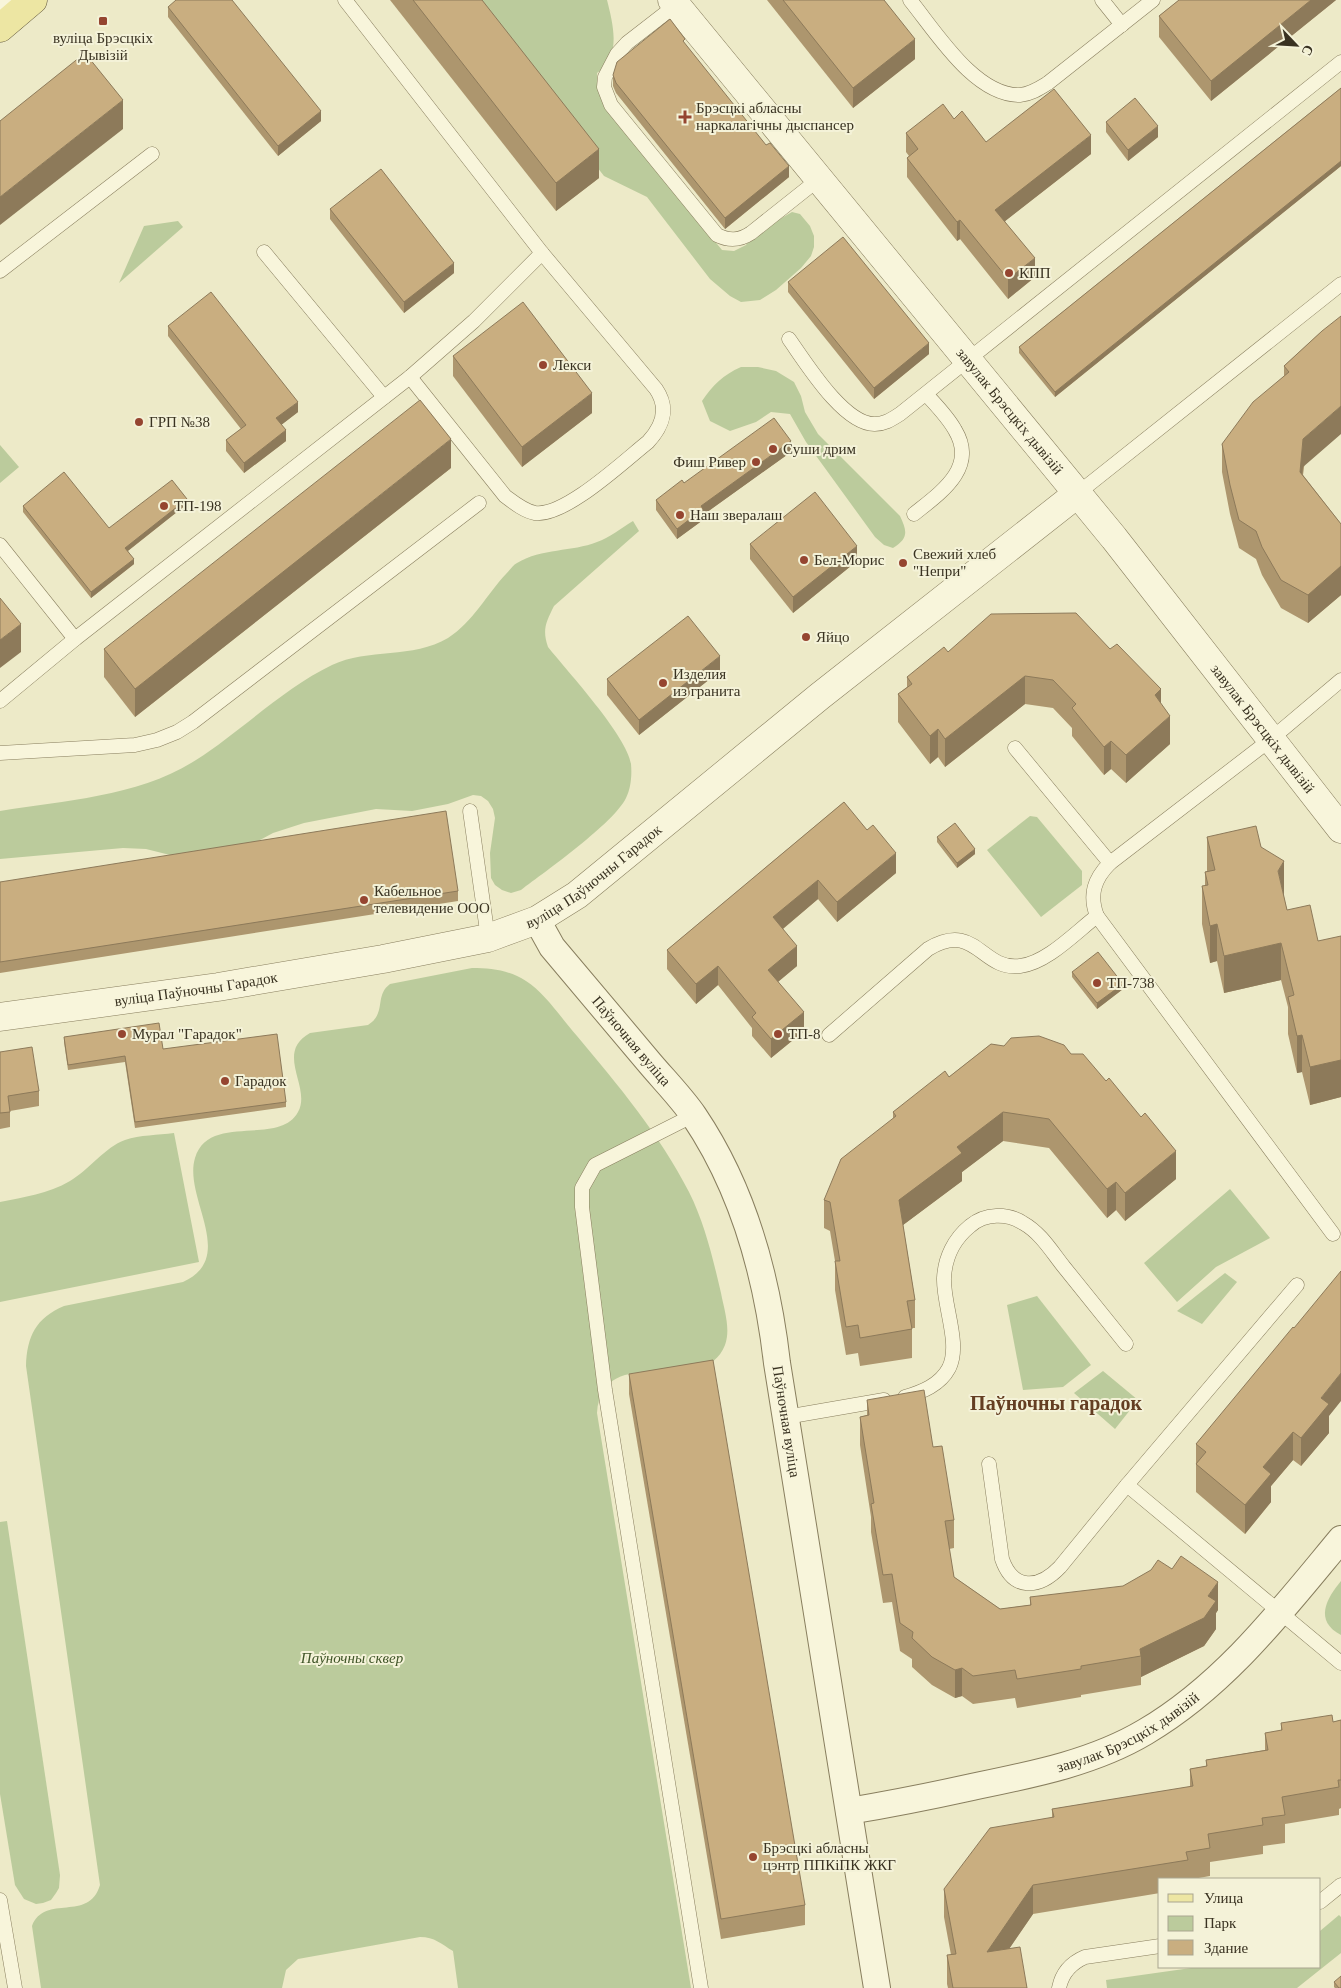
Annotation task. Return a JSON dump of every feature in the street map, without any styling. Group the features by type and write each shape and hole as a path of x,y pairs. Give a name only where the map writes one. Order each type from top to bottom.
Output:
{"main road":[{"path":"4,17 34,0"}],"street":[{"name":"завулак Брэсцкіх дывізій","path":"674,2 1114,538 1341,829"},
{"name":"вуліца Паўночны Гарадок","path":"0,1017 218,987 383,959 488,938 537,920 577,895 820,696 1077,494"},
{"name":"Паўночная вуліца","path":"537,920 552,947 694,1116 725,1170 755,1245 766,1285 773,1323 777,1363 877,1988"},
{"name":"завулак Брэсцкіх дывізій","path":"849,1811 1013,1779 1079,1761 1144,1733 1174,1713 1231,1665 1280,1613 1341,1539"}],"lane":[{"path":"345,0 542,253 662,397 664,414 658,430 648,442 570,504 554,511 535,513 519,506 505,496 410,377"},
{"path":"910,0 965,68 978,80 1007,94 1021,95 1035,91 1048,83 1153,0"},
{"path":"1102,0 1122,25"},
{"path":"674,2 617,54 605,77 604,87 611,105 663,170 717,235 725,239 734,240 744,238 819,180"},
{"path":"788,339 834,400 846,412 860,421 874,424 888,422 926,394 1341,62"},
{"path":"0,271 152,154"},
{"path":"264,252 384,397"},
{"path":"0,701 75,639 410,377 467,327 542,253"},
{"path":"1077,494 1341,284"},
{"path":"914,514 950,484 958,471 962,457 961,442 955,429 926,394"},
{"path":"0,753 135,745 157,740 177,732 193,722 479,503"},
{"path":"0,545 75,639"},
{"path":"1333,1234 1097,916 1093,897 1098,877 1110,863 1270,740 1341,680"},
{"path":"1014,748 1110,863"},
{"path":"470,811 488,938"},
{"path":"830,1035 928,949 938,943 947,940 965,941 1003,963 1018,966 1031,964 1044,957 1097,916"},
{"path":"694,1116 596,1165 582,1188 582,1207 605,1390 702,1988"},
{"path":"786,1417 905,1397 923,1390 939,1380 949,1368 952,1352 944,1290 945,1267 948,1256 967,1228 975,1222 990,1216 1014,1218 1038,1234 1126,1344"},
{"path":"989,1464 1002,1559 1008,1574 1027,1583 1041,1582 1053,1574 1298,1285"},
{"path":"1127,1485 1341,1663"},
{"path":"1321,1901 1341,1885"},
{"path":"0,1900 15,1988"},
{"path":"1059,1988 1066,1970 1075,1962 1085,1957 1158,1946"}],"green space":[{"path":"467,0 607,0 614,40 610,58 597,73 598,92 646,158 722,250 734,251 746,245 753,235 792,212 800,214 810,226 814,236 814,247 811,256 801,268 776,290 760,300 741,302 730,296 710,279 647,197 604,176"},
{"path":"178,221 183,227 119,283 144,226"},
{"path":"741,367 758,367 776,371 794,382 801,396 805,412 818,434 900,516 905,530 902,541 893,548 884,545 875,537 806,442 790,414 771,412 756,422 730,431 710,421 702,401 719,381"},
{"path":"0,445 19,467 0,483"},
{"path":"633,521 639,531 554,606 545,631 548,647 608,721 627,752 631,764 629,790 619,808 594,833 521,890 511,893 502,890 495,885 491,878 490,853 495,818 493,809 488,801 481,796 473,795 448,804 412,811 376,809 304,823 273,833 245,848 170,855 146,849 123,848 0,859 0,811 101,795 150,782 174,772 213,749 279,698 332,665 360,657 420,649 448,638 465,624 517,563 547,552 597,542"},
{"path":"1030,816 1037,817 1082,871 1082,885 1041,917 987,850"},
{"name":"Паўночны сквер","path":"472,968 506,972 520,977 533,986 553,1007 638,1111 678,1171 695,1204 715,1267 725,1312 727,1339 714,1361 697,1368 635,1373 617,1378 603,1391 597,1413 691,1988 458,1988 453,1951 434,1940 420,1937 298,1959 286,1970 282,1988 41,1988 32,1926 38,1916 47,1911 87,1903 94,1896 100,1885 26,1366 31,1337 46,1316 64,1306 183,1282 199,1271 206,1258 208,1242 193,1174 195,1158 203,1144 214,1136 229,1132 261,1130 289,1122 298,1112 301,1102 301,1092 294,1060 295,1050 300,1041 310,1033 368,1025 377,1015 382,994 390,984"},
{"path":"174,1133 199,1262 0,1302 0,1202 36,1194 62,1185 77,1176 118,1143 125,1140"},
{"path":"1230,1189 1270,1238 1216,1267 1177,1302 1144,1263"},
{"path":"1225,1273 1237,1282 1202,1324 1177,1311"},
{"path":"1037,1296 1091,1365 1063,1387 1023,1390 1007,1305"},
{"path":"1103,1371 1138,1400 1115,1429 1074,1393"},
{"path":"7,1521 60,1875 59,1888 51,1900 36,1904 24,1899 15,1885 0,1794 0,1522"},
{"path":"1341,1581 1341,1635 1328,1623 1325,1617 1325,1610 1327,1602"},
{"path":"1339,1915 1341,1917 1341,1953 1297,1988 1107,1988 1106,1980 1191,1968 1321,1968 1321,1930"}],"building":[{"path":"176,0 232,0 321,111 278,146 168,7"},
{"path":"413,0 482,0 599,149 556,183"},
{"path":"783,0 884,0 915,39 853,88"},
{"path":"1179,0 1311,0 1211,81 1159,16"},
{"name":"Брэсцкі абласны наркалагічны дыспансер","path":"670,19 685,39 683,41 766,145 770,143 789,166 725,218 616,83 613,75 617,62"},
{"path":"85,53 123,100 0,197 0,121"},
{"path":"1341,88 1341,161 1055,392 1019,347"},
{"path":"1054,89 1091,135 995,210 1035,258 1008,279 960,220 957,222 907,158 918,149 906,133 943,104 954,119 962,111 986,142"},
{"path":"1135,98 1158,126 1128,150 1106,122"},
{"path":"381,169 454,263 404,302 330,209"},
{"path":"843,237 929,343 874,388 788,282"},
{"path":"211,292 298,402 276,418 286,430 244,463 226,440 246,425 168,326"},
{"path":"523,302 592,393 522,447 453,356"},
{"path":"1341,316 1341,406 1303,439 1300,472 1341,524 1341,566 1308,595 1281,580 1262,547 1256,531 1239,520 1222,444 1253,402 1289,372 1284,366"},
{"path":"420,400 451,439 135,689 104,649"},
{"path":"774,418 791,441 701,506 703,509 677,529 656,500 682,480 684,483"},
{"path":"64,472 109,528 172,480 187,499 125,548 134,559 91,592 23,506"},
{"name":"Бел-Морис","path":"815,492 857,546 793,597 750,544"},
{"path":"0,598 21,624 0,640"},
{"path":"1076,613 1110,649 1117,644 1161,689 1155,695 1170,716 1126,755 1111,741 1104,747 1072,708 1076,704 1053,680 1025,676 945,739 938,729 930,736 898,694 912,684 907,677 944,647 948,652 991,614"},
{"name":"Изделия из гранита","path":"688,616 720,656 639,720 607,679"},
{"path":"844,802 867,830 873,825 896,853 837,902 818,880 773,917 797,946 768,970 804,1012 771,1039 752,1017 756,1013 718,966 696,984 667,950"},
{"path":"446,811 458,891 0,962 0,882"},
{"path":"955,823 975,849 957,863 937,837"},
{"path":"1256,826 1261,847 1284,861 1278,871 1287,910 1310,905 1318,941 1341,936 1341,1060 1310,1067 1302,1035 1297,1036 1288,997 1294,995 1281,943 1224,956 1217,924 1210,926 1202,886 1208,885 1205,872 1215,870 1207,837"},
{"name":"ТП-738","path":"1098,952 1123,984 1097,1003 1072,972"},
{"path":"159,1023 163,1049 277,1034 286,1102 135,1122 125,1056 68,1065 64,1037"},
{"path":"1039,1036 1064,1045 1071,1054 1083,1054 1106,1081 1109,1078 1141,1117 1145,1113 1176,1151 1125,1193 1116,1182 1107,1189 1049,1119 1003,1112 957,1147 962,1153 899,1200 915,1300 907,1301 912,1329 860,1338 858,1325 846,1327 835,1261 840,1261 830,1202 824,1200 841,1159 896,1116 893,1112 945,1071 949,1077 991,1044 1004,1046 1011,1038"},
{"path":"32,1047 39,1091 8,1096 10,1112 0,1113 0,1052"},
{"path":"1341,1271 1341,1373 1321,1398 1329,1404 1301,1438 1293,1432 1263,1467 1271,1474 1245,1505 1196,1464 1206,1452 1196,1444"},
{"path":"713,1360 805,1905 721,1919 629,1374"},
{"path":"924,1390 933,1447 942,1446 954,1520 945,1521 954,1577 1000,1609 1031,1605 1030,1597 1123,1586 1151,1570 1158,1560 1172,1569 1181,1556 1218,1582 1208,1596 1216,1601 1204,1618 1140,1649 1141,1656 1081,1666 1081,1669 1017,1679 1015,1670 973,1676 962,1668 955,1670 932,1657 912,1638 913,1632 900,1623 892,1574 883,1575 871,1504 874,1503 860,1417 869,1415 867,1400"},
{"path":"1332,1715 1333,1722 1341,1720 1341,1780 1338,1780 1339,1787 1282,1797 1285,1815 1262,1818 1263,1825 1208,1834 1210,1848 1186,1852 1188,1860 1033,1885 987,1952 1020,1947 1027,1988 953,1988 947,1955 956,1954 944,1889 990,1828 1054,1817 1052,1809 1193,1786 1190,1769 1207,1766 1206,1760 1268,1750 1265,1733 1282,1730 1281,1723"},
{"path":"1341,1976 1341,1988 1339,1988 1334,1982"}],"place":[{"name":"вуліца Брэсцкіх Дывізій","path":"103,21"},
{"name":"Брэсцкі абласны наркалагічны дыспансер","path":"685,117"},
{"name":"КПП","path":"1009,273"},
{"name":"Лекси","path":"543,365"},
{"name":"ГРП №38","path":"139,422"},
{"name":"Суши дрим","path":"773,449"},
{"name":"Фиш Ривер","path":"756,462"},
{"name":"ТП-198","path":"164,506"},
{"name":"Наш звералаш","path":"680,515"},
{"name":"Бел-Морис","path":"804,560"},
{"name":"Свежий хлеб \"Непри\"","path":"903,563"},
{"name":"Яйцо","path":"806,637"},
{"name":"Изделия из гранита","path":"663,683"},
{"name":"Кабельное телевидение ООО","path":"364,900"},
{"name":"ТП-738","path":"1097,983"},
{"name":"Мурал \"Гарадок\"","path":"122,1034"},
{"name":"ТП-8","path":"778,1034"},
{"name":"Гарадок","path":"225,1081"},
{"name":"Брэсцкі абласны цэнтр ППКіПК ЖКГ","path":"753,1857"}],"district":[{"name":"Паўночны гарадок","path":"1056,1403"}]}
